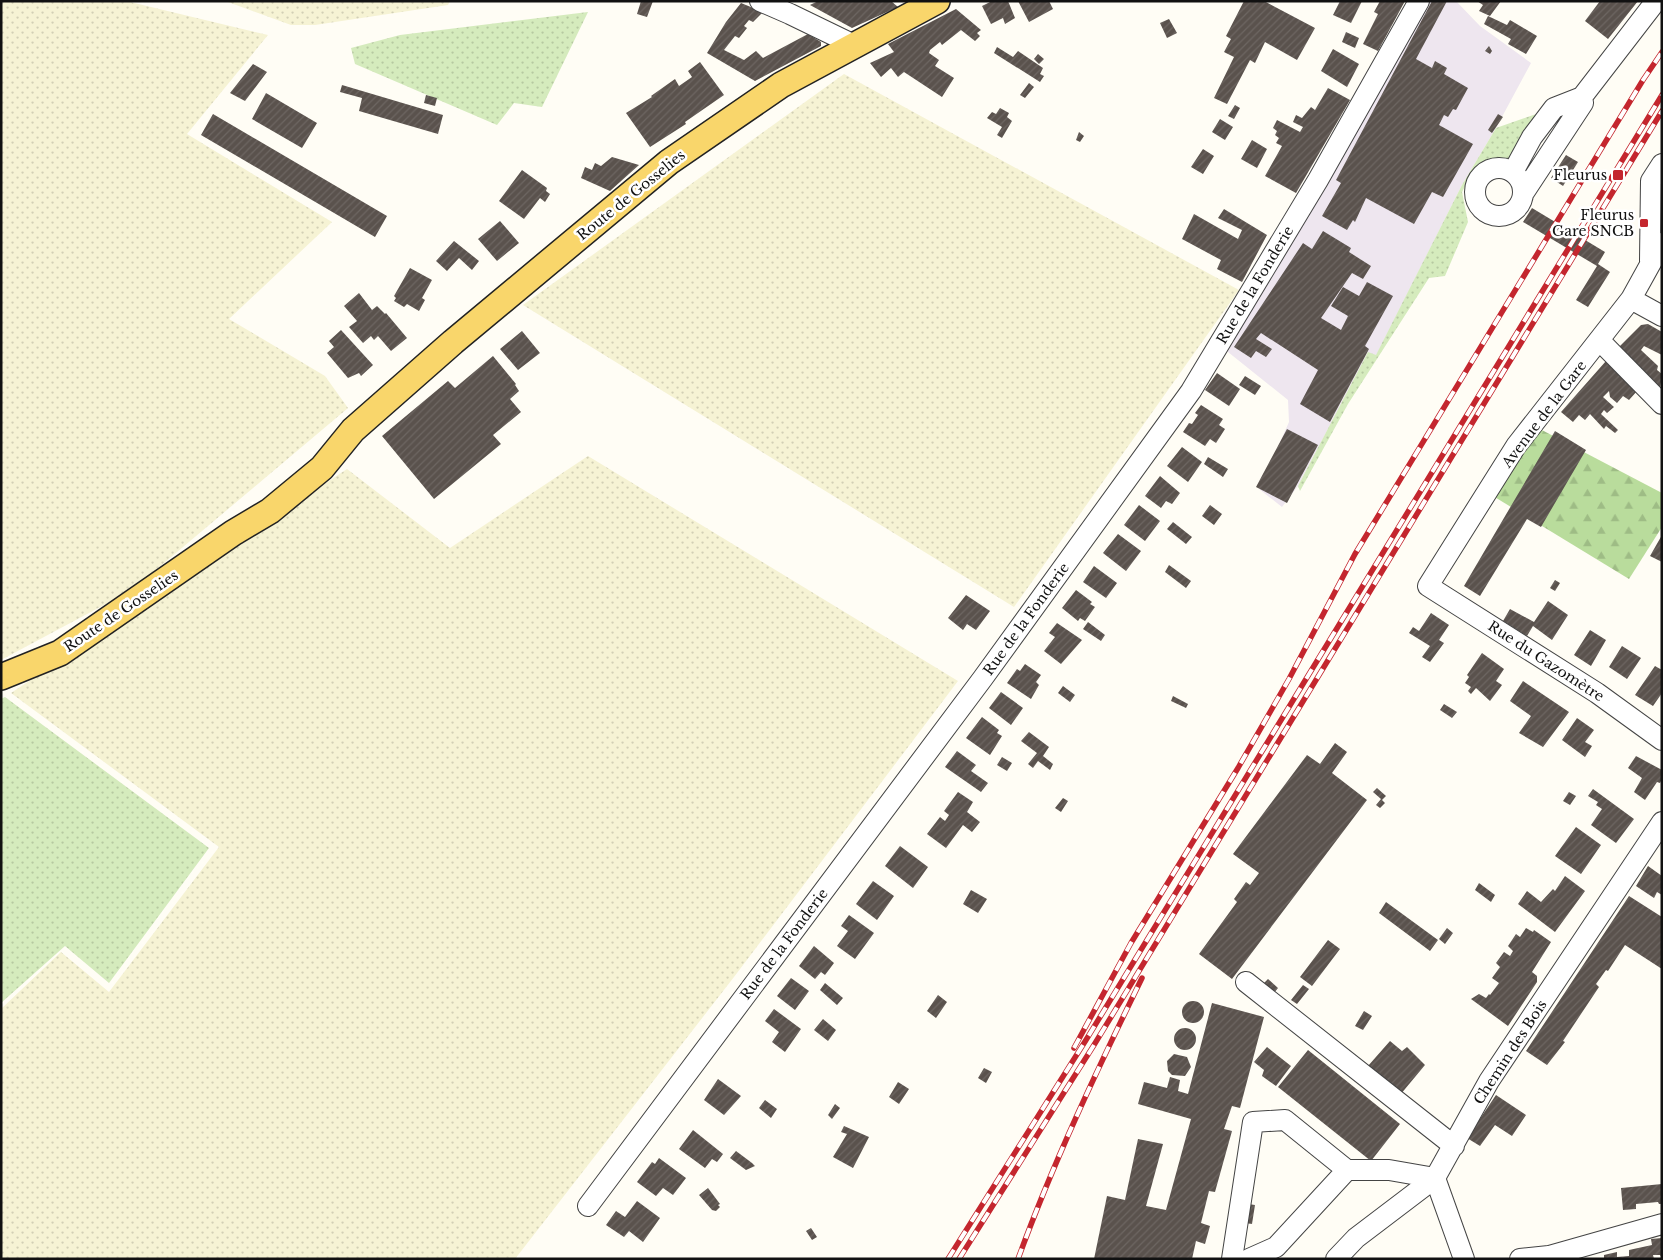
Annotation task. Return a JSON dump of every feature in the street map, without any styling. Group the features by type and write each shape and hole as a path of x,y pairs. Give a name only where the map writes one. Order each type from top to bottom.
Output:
{"main road":[{"name":"Route de Gosselies","path":"1,678 60,652 233,533 270,511 322,468 353,430 453,342 669,162 782,85 937,1"}],"street":[{"path":"760,1 854,46"},
{"name":"Rue de la Fonderie","path":"588,1206 983,678 1191,392 1313,188 1419,1"},
{"path":"1513,172 1532,138 1554,108 1582,97 1656,1"},
{"path":"1523,194 1522,184 1513,172 1498,168 1484,173 1476,186 1478,202 1488,213 1504,215 1518,207 1523,194 1583,103 1582,97"},
{"path":"1650,266 1651,180 1662,164"},
{"name":"Avenue de la Gare","path":"1428,586 1516,446 1631,299 1662,243"},
{"path":"1631,299 1662,316"},
{"path":"1599,340 1662,404"},
{"name":"Rue du Gazomètre","path":"1428,586 1597,693 1662,740"},
{"name":"Chemin des Bois","path":"1336,1259 1356,1238 1435,1178 1489,1081 1662,822"},
{"path":"1246,982 1454,1146"},
{"path":"1232,1259 1253,1122 1285,1120 1347,1170 1389,1170 1435,1178 1464,1259"},
{"path":"1249,1259 1276,1247 1347,1170"},
{"path":"1520,1259 1549,1256 1662,1224"}],"shaded area":[{"path":"1,1 126,1 268,35 187,134 332,222 229,319 325,376 348,408 132,590 1,660"},
{"path":"225,1 450,1 448,5 315,25 291,25"},
{"path":"1426,1 1456,1 1480,26 1531,63 1496,128 1462,185 1376,356 1368,353 1298,486 1282,507 1259,489 1289,422 1288,400 1223,348"},
{"path":"844,74 1239,290 1014,607 523,305"},
{"path":"588,456 958,681 734,977 515,1259 1,1259 1,1009 61,952 109,992 219,847 11,693 347,469 450,548"}],"green space":[{"path":"588,12 542,107 514,103 497,125 355,64 351,48 400,35"},
{"path":"1536,114 1510,158 1480,167 1471,175 1462,192 1468,222 1445,276 1429,278 1348,404 1300,491 1298,486 1368,352 1376,355 1462,185 1496,128"},
{"path":"1538,428 1662,493 1662,527 1629,579 1493,496"},
{"path":"5,697 209,848 109,983 65,946 1,1003 1,699"}],"building":[{"path":"641,1 653,1 647,17 637,14"},
{"path":"818,1 891,1 898,7 852,28 810,5"},
{"path":"992,1 1008,1 1015,18 1005,24 1003,18 991,24 982,6"},
{"path":"1018,1 1049,1 1053,9 1029,22"},
{"path":"1244,1 1264,1 1315,28 1297,60 1265,42 1255,63 1250,60 1227,104 1214,98 1234,57 1224,52 1231,39 1226,36"},
{"path":"1340,1 1362,1 1351,23 1333,15"},
{"path":"1380,1 1405,1 1378,51 1363,44 1378,14 1374,12"},
{"path":"1432,1 1447,1 1416,59 1432,68 1435,61 1447,68 1444,74 1468,88 1456,110 1453,109 1448,117 1444,115 1439,125 1473,144 1443,197 1432,192 1414,224 1366,198 1355,222 1353,220 1347,230 1322,216 1341,183 1336,180"},
{"path":"1477,1 1501,1 1490,16 1479,11 1483,5"},
{"path":"1600,1 1638,1 1608,39 1585,21"},
{"path":"741,3 763,12 753,22 749,20 744,26 747,28 739,38 735,36 724,50 744,60 756,51 763,58 808,34 821,42 821,46 755,81 707,53 726,22"},
{"path":"956,9 981,30 977,33 980,36 975,41 961,30 942,45 940,42 930,50 929,53 939,60 935,66 954,78 942,97 904,72 898,77 891,68 881,77 870,63 894,52 888,44"},
{"path":"1488,16 1507,25 1510,20 1537,36 1526,54 1508,44 1511,39 1484,24"},
{"path":"1169,19 1177,33 1167,38 1160,23"},
{"path":"1346,32 1359,38 1355,48 1342,42"},
{"path":"1489,46 1492,51 1490,54 1485,51"},
{"path":"997,47 1013,57 1018,51 1043,68 1040,74 1044,76 1040,82 994,53"},
{"path":"1333,49 1359,64 1347,87 1321,71"},
{"path":"1038,54 1044,59 1039,64 1034,59"},
{"path":"700,62 724,95 685,122 686,124 650,147 626,113 652,97 675,79 679,86 692,77 688,71"},
{"path":"253,64 267,72 245,101 230,93"},
{"path":"1029,83 1034,87 1025,98 1020,95"},
{"path":"342,85 443,115 438,134 359,111 362,98 340,92"},
{"path":"1328,88 1350,100 1296,193 1265,176 1282,146 1276,143 1279,138 1275,135 1277,131 1273,128 1277,120 1300,132 1303,127 1293,122 1296,115 1302,118 1311,107 1315,110"},
{"path":"266,93 317,123 302,148 252,119"},
{"path":"426,95 437,98 435,106 424,103"},
{"path":"1235,105 1240,108 1234,119 1228,116"},
{"path":"1000,108 1009,113 1007,117 1012,121 1002,138 997,135 1002,127 987,118 992,112 996,114"},
{"path":"213,114 387,216 375,237 201,135"},
{"path":"1498,114 1503,117 1492,133 1488,130"},
{"path":"1220,119 1233,127 1225,140 1212,132"},
{"path":"1079,132 1084,136 1080,142 1076,140"},
{"path":"1252,140 1267,149 1257,168 1241,159"},
{"path":"1203,149 1214,156 1203,174 1191,167"},
{"path":"1566,155 1578,162 1563,186 1551,178"},
{"path":"612,157 639,165 610,191 581,178 585,167 592,170 595,163 601,166"},
{"path":"522,170 547,188 546,191 550,194 545,202 540,198 524,219 499,201"},
{"path":"1532,208 1605,252 1598,264 1610,272 1588,307 1576,300 1597,266 1523,222"},
{"path":"1224,209 1267,235 1242,282 1217,269 1221,260 1182,239 1194,214 1238,239 1242,230 1218,218"},
{"path":"500,221 519,243 497,261 478,239"},
{"path":"1323,231 1351,248 1349,252 1371,266 1363,279 1352,273 1321,318 1341,330 1348,316 1331,306 1343,287 1359,296 1367,282 1393,296 1365,346 1369,349 1330,422 1300,404 1318,370 1261,333 1256,339 1272,349 1266,357 1256,351 1251,358 1234,347 1303,243 1312,249"},
{"path":"454,241 479,261 472,270 459,258 447,271 436,261"},
{"path":"410,268 432,280 422,298 425,300 419,311 407,304 404,307 394,301 396,298 394,296"},
{"path":"359,293 372,310 377,306 386,313 407,338 391,351 378,336 374,340 371,336 363,343 349,327 357,321 344,306"},
{"path":"1648,324 1662,332 1662,355 1644,346 1641,350 1658,366 1657,370 1662,374 1660,390 1616,350 1641,325"},
{"path":"341,330 373,365 361,376 359,373 348,378 327,353 334,347 329,341"},
{"path":"522,331 540,353 518,370 500,349"},
{"path":"493,356 516,384 519,391 510,399 521,412 493,435 501,444 434,499 382,436 448,381 455,388"},
{"path":"1606,361 1638,390 1629,400 1623,396 1617,403 1610,397 1609,391 1603,397 1614,407 1607,413 1604,410 1601,414 1618,430 1615,433 1606,426 1604,429 1590,414 1585,420 1579,415 1573,422 1561,412"},
{"path":"1217,373 1240,389 1229,406 1205,390"},
{"path":"1245,376 1261,386 1255,395 1239,385"},
{"path":"1201,405 1223,419 1219,425 1225,429 1216,443 1210,439 1205,446 1183,432 1198,415 1195,413"},
{"path":"1287,429 1318,445 1287,503 1256,487"},
{"path":"1555,431 1586,450 1541,527 1527,519 1480,596 1464,586"},
{"path":"1182,447 1202,462 1188,482 1167,466"},
{"path":"1208,457 1228,469 1223,477 1204,464"},
{"path":"1160,476 1180,493 1172,504 1166,501 1161,508 1145,496"},
{"path":"1139,505 1160,521 1145,541 1124,525"},
{"path":"1210,505 1222,514 1214,525 1202,516"},
{"path":"1173,522 1192,537 1186,544 1167,529"},
{"path":"1118,534 1141,551 1126,571 1103,553"},
{"path":"1662,535 1662,562 1650,556"},
{"path":"1169,565 1191,581 1186,588 1165,572"},
{"path":"1094,566 1117,583 1106,598 1083,582"},
{"path":"1555,580 1560,583 1555,591 1550,588"},
{"path":"1076,590 1092,602 1090,604 1095,607 1085,621 1080,618 1078,621 1062,608"},
{"path":"966,595 990,611 976,630 967,624 963,630 948,618"},
{"path":"1548,601 1568,615 1552,640 1533,626 1527,636 1503,621 1510,609 1534,622"},
{"path":"1431,613 1449,625 1439,640 1444,643 1430,662 1422,657 1430,646 1409,633 1413,627 1419,631"},
{"path":"1088,622 1105,635 1101,641 1083,629"},
{"path":"1057,623 1082,640 1061,664 1044,651 1055,637 1049,633"},
{"path":"1590,630 1606,640 1591,666 1574,655"},
{"path":"1622,646 1641,658 1627,679 1609,667"},
{"path":"1482,653 1504,669 1496,681 1502,685 1490,701 1476,688 1471,694 1468,691 1471,687 1465,683 1469,677 1467,675"},
{"path":"1025,664 1041,675 1036,682 1039,685 1031,699 1007,683 1017,669 1020,671"},
{"path":"1655,666 1662,670 1662,693 1653,706 1635,695"},
{"path":"1523,681 1569,712 1543,747 1519,733 1531,716 1510,701"},
{"path":"1063,686 1075,695 1070,702 1058,693"},
{"path":"1001,692 1023,708 1011,725 989,708"},
{"path":"1173,696 1188,704 1186,708 1171,701"},
{"path":"1444,704 1457,712 1452,718 1440,710"},
{"path":"982,717 999,730 997,733 1002,736 990,755 966,738"},
{"path":"1577,718 1594,730 1585,742 1592,746 1585,757 1562,740"},
{"path":"1029,732 1049,747 1043,756 1053,764 1050,770 1038,761 1033,768 1028,764 1037,753 1021,741"},
{"path":"1335,743 1347,752 1332,773 1367,800 1232,979 1199,954 1237,902 1234,899 1246,882 1250,885 1259,873 1233,854 1307,755 1320,764"},
{"path":"957,751 976,765 971,771 988,783 981,792 945,767"},
{"path":"1636,756 1662,770 1660,783 1657,782 1645,800 1634,792 1642,778 1628,768"},
{"path":"1002,757 1012,763 1007,771 997,765"},
{"path":"1377,788 1386,796 1382,800 1385,803 1380,808 1376,805 1381,799 1373,792"},
{"path":"1593,789 1634,819 1616,843 1591,825 1602,809 1596,805 1598,802 1588,796"},
{"path":"958,792 973,802 967,812 980,822 972,832 963,825 946,848 927,834 940,817 945,821 949,815 944,811"},
{"path":"1569,792 1576,796 1570,805 1563,801"},
{"path":"1063,798 1068,801 1061,812 1055,808"},
{"path":"1576,827 1601,845 1581,874 1555,856"},
{"path":"900,846 928,867 913,888 885,866"},
{"path":"1648,866 1662,876 1662,895 1657,892 1654,898 1636,886"},
{"path":"1565,876 1585,891 1555,932 1518,904 1527,891 1541,902 1553,889 1555,891"},
{"path":"873,881 894,896 877,920 856,904"},
{"path":"1479,883 1495,895 1491,902 1475,890"},
{"path":"971,890 987,899 978,913 963,904"},
{"path":"1629,896 1662,917 1662,969 1625,945 1608,971 1606,970 1596,984 1599,987 1563,1041 1565,1042 1547,1065 1526,1051"},
{"path":"1386,902 1438,940 1430,951 1379,913"},
{"path":"849,915 874,933 855,959 837,946 848,931 841,926"},
{"path":"1447,928 1453,933 1445,944 1439,939"},
{"path":"1526,928 1533,932 1534,930 1551,942 1532,972 1537,976 1537,982 1508,1026 1471,999 1479,994 1486,998 1490,995 1499,983 1492,978 1500,967 1496,963 1504,952 1510,956 1513,951 1508,946 1516,934 1520,937"},
{"path":"1328,940 1340,949 1312,986 1300,977"},
{"path":"814,946 834,963 825,975 821,972 815,979 799,966"},
{"path":"791,978 809,991 795,1010 777,996"},
{"path":"1268,979 1278,988 1274,993 1263,984"},
{"path":"825,983 843,998 837,1005 820,990"},
{"path":"1303,985 1309,989 1297,1004 1291,1000"},
{"path":"938,995 947,1002 936,1018 927,1011"},
{"path":"1193,1001 1201,1004 1204,1012 1201,1020 1193,1023 1185,1020 1182,1012 1185,1004"},
{"path":"1212,1003 1264,1017 1240,1108 1232,1106 1224,1129 1232,1131 1215,1192 1209,1191 1201,1223 1210,1226 1205,1244 1196,1241 1192,1259 1094,1259 1107,1196 1125,1200 1138,1139 1163,1144 1146,1206 1166,1210 1191,1119 1138,1104 1144,1082 1167,1088 1170,1077 1180,1080 1178,1091 1188,1094"},
{"path":"774,1009 801,1029 785,1052 772,1042 779,1032 765,1021"},
{"path":"1364,1011 1372,1016 1363,1030 1355,1026"},
{"path":"823,1019 836,1030 828,1041 814,1030"},
{"path":"1185,1028 1193,1031 1196,1039 1193,1047 1185,1050 1177,1047 1174,1039 1177,1031"},
{"path":"1390,1041 1402,1051 1407,1047 1425,1065 1400,1095 1368,1066"},
{"path":"1267,1047 1291,1066 1276,1086 1262,1076 1264,1070 1254,1062"},
{"path":"1308,1050 1400,1124 1371,1161 1278,1087"},
{"path":"1174,1054 1187,1057 1191,1067 1185,1076 1172,1075 1168,1071 1167,1061"},
{"path":"984,1068 992,1072 986,1083 978,1078"},
{"path":"718,1079 741,1096 724,1115 704,1100"},
{"path":"898,1082 909,1089 899,1104 889,1097"},
{"path":"1496,1095 1526,1115 1512,1136 1495,1125 1480,1146 1467,1138"},
{"path":"765,1100 777,1109 771,1118 759,1108"},
{"path":"835,1104 840,1108 832,1119 828,1115"},
{"path":"844,1126 869,1137 853,1168 833,1157 847,1134 841,1132"},
{"path":"693,1130 723,1154 717,1162 712,1159 705,1168 679,1149"},
{"path":"736,1151 755,1166 746,1170 730,1158"},
{"path":"659,1158 686,1178 673,1195 663,1188 656,1196 637,1182 652,1162 655,1164"},
{"path":"1662,1184 1662,1204 1658,1202 1636,1204 1636,1209 1623,1210 1621,1188"},
{"path":"708,1188 720,1204 716,1211 712,1210 699,1195"},
{"path":"637,1201 660,1218 643,1242 629,1231 624,1237 606,1225 616,1211 625,1217"},
{"path":"1248,1204 1255,1205 1252,1224 1245,1223"},
{"path":"811,1228 817,1237 812,1240 806,1231"},
{"path":"1662,1238 1662,1258 1660,1255 1653,1255 1654,1259 1604,1259 1604,1255 1617,1252 1617,1257 1629,1256 1629,1250 1652,1245 1651,1239"}],"railway":[{"path":"1074,1048 1131,943 1238,768 1289,679 1355,554 1643,80 1662,52"},
{"path":"948,1259 1086,1040 1662,95"},
{"path":"959,1259 1094,1045 1662,111"},
{"path":"1018,1259 1076,1117 1142,978"}],"place":[{"name":"Fleurus","path":"1618,175"},
{"name":"Fleurus Gare SNCB","path":"1644,223"}]}
